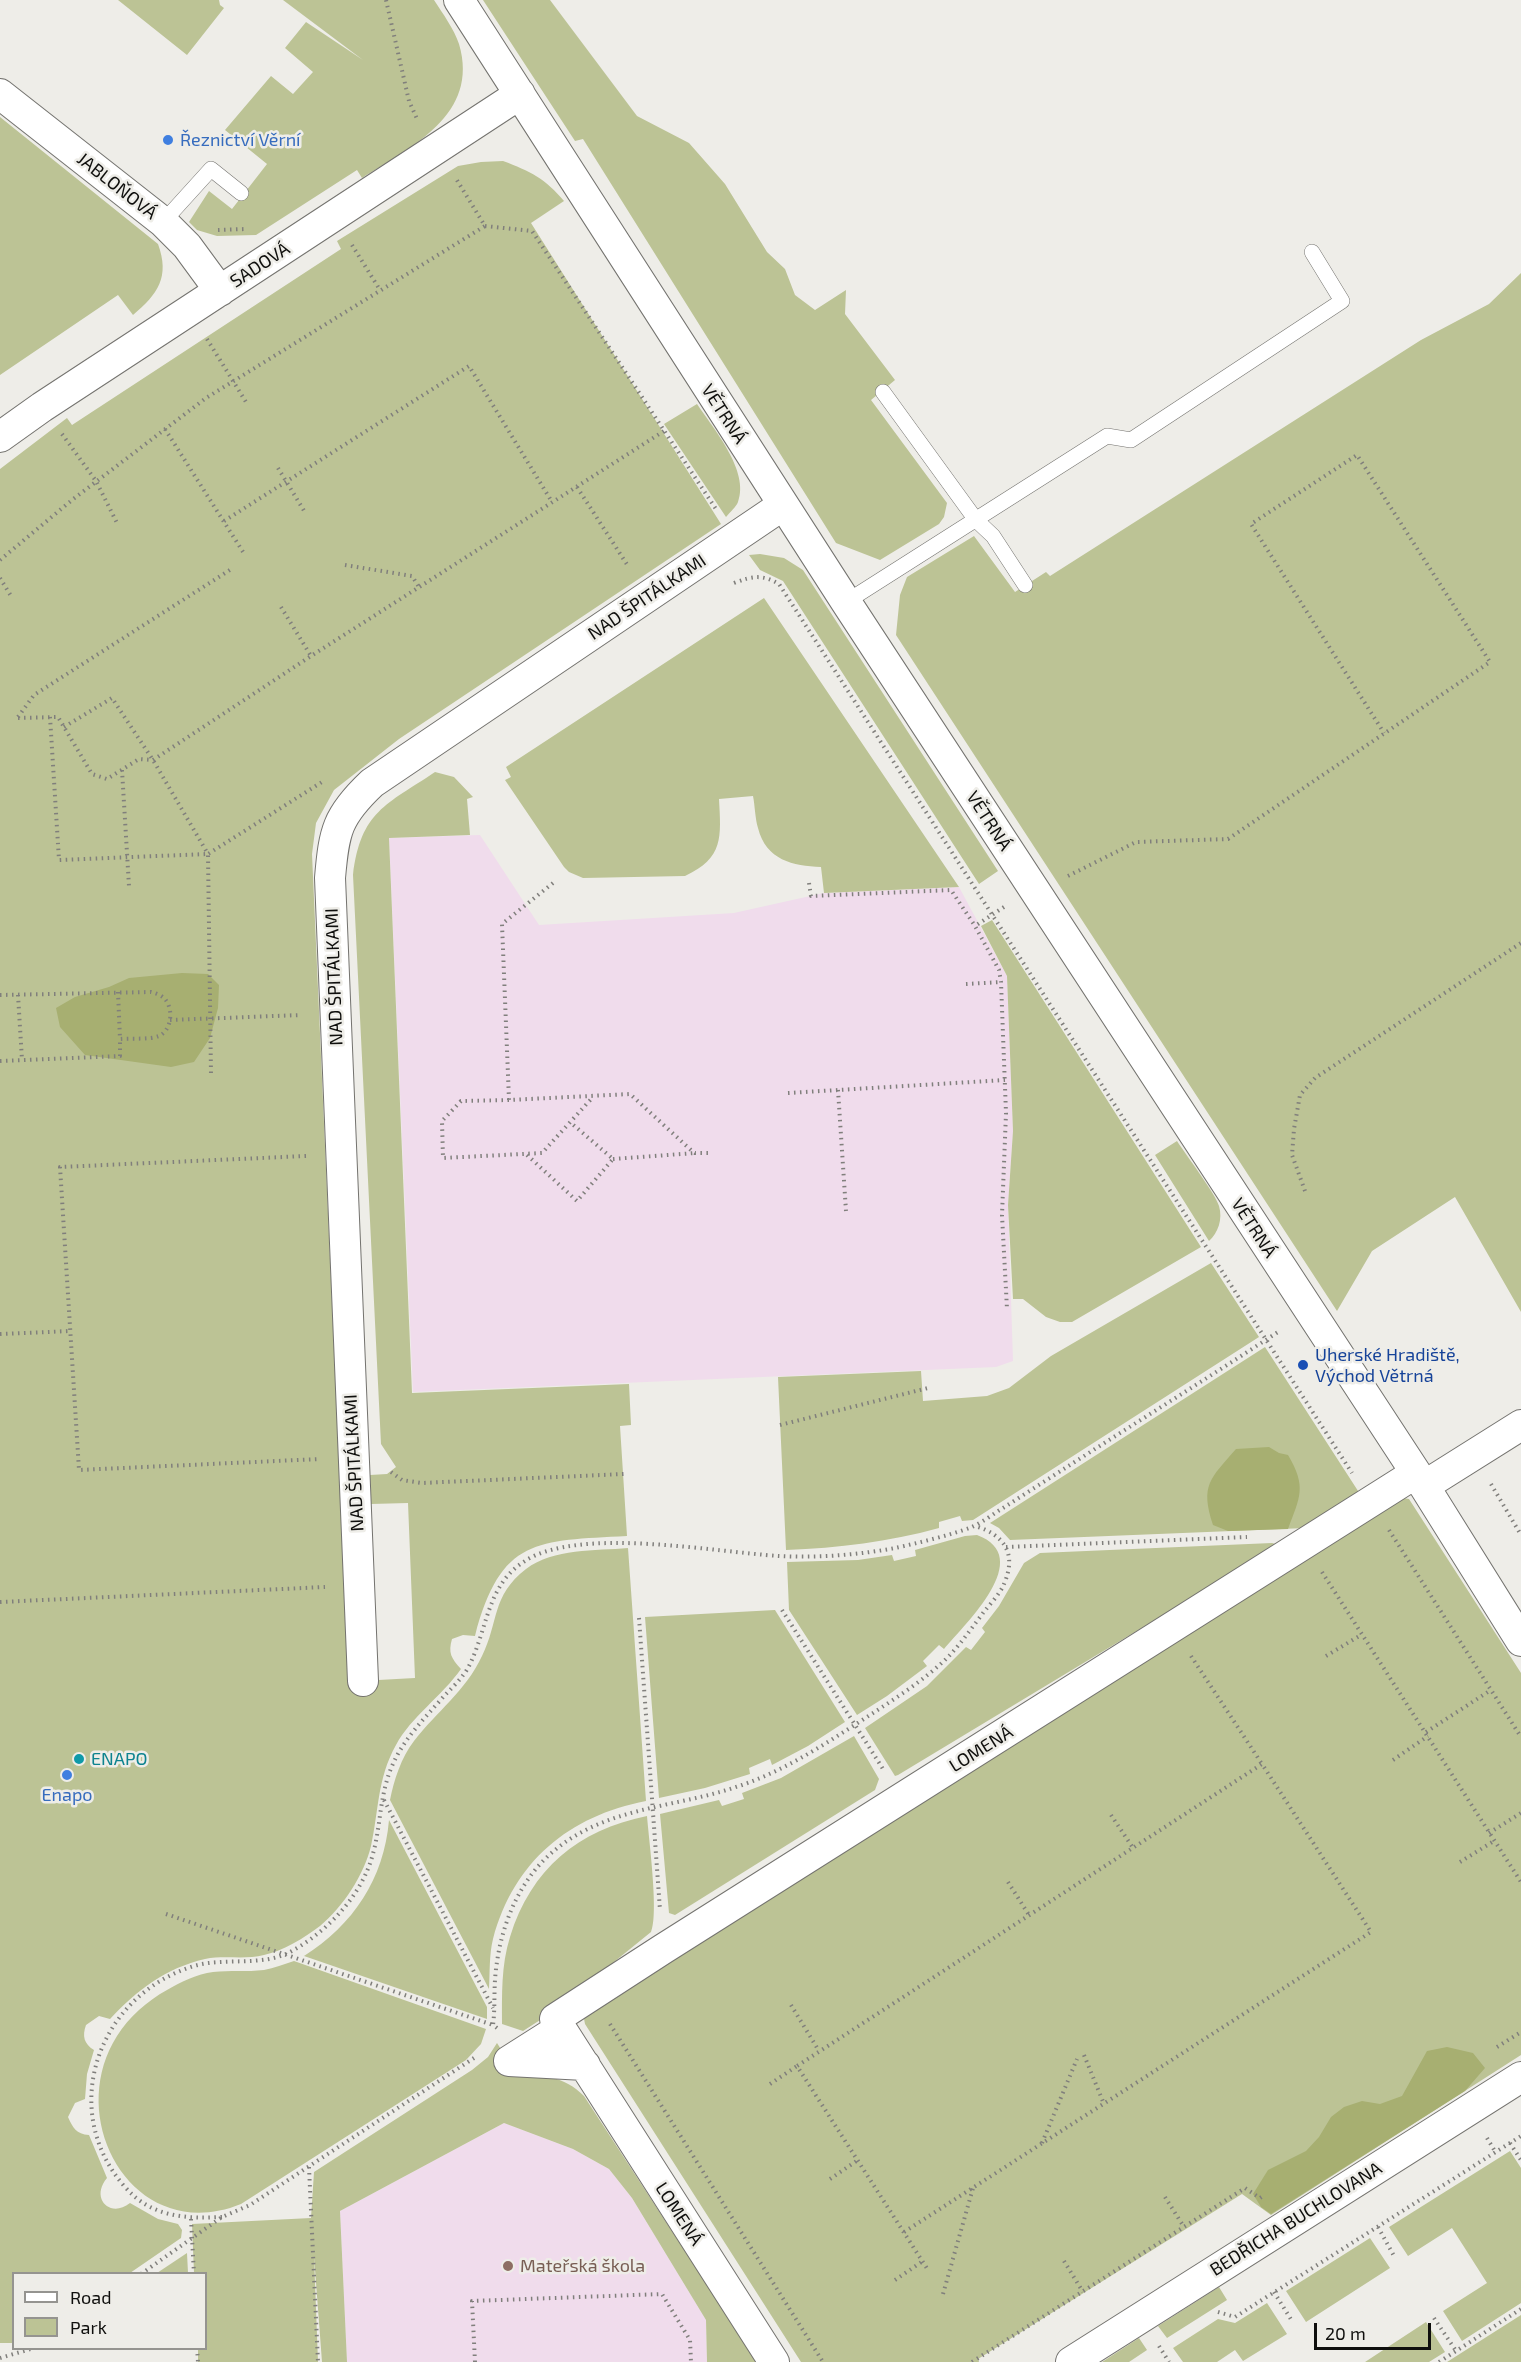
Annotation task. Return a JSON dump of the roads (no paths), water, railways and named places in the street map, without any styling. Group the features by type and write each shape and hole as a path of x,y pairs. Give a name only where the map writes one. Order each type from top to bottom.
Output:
{"street":[{"name":"VĚTRNÁ","path":"459,0 846,603 1420,1480 1521,1641"},
{"name":"JABLOŇOVÁ","path":"0,94 163,222 188,246 220,291"},
{"name":"SADOVÁ","path":"0,437 42,407 438,150 520,94"},
{"name":"NAD ŠPITÁLKAMI","path":"363,1681 330,878 332,849 338,826 354,800 372,783 783,505"},
{"name":"LOMENÁ","path":"774,2362 555,2019 663,1948 1173,1628 1370,1501 1474,1455 1521,1425"},
{"name":"LOMENÁ","path":"561,2028 509,2061 585,2065"},
{"name":"BEDŘICHA BUCHLOVANA","path":"1071,2362 1521,2077"}],"lane":[{"path":"163,222 211,169 241,193"},
{"path":"846,603 1107,436 1131,440 1342,301 1312,252"},
{"path":"883,392 976,520 993,536 1025,585"}],"place":[{"name":"Řeznictví Věrní","path":"168,140"},
{"name":"Uherské Hradiště, Východ Větrná","path":"1303,1365"},
{"name":"ENAPO","path":"79,1759"},
{"name":"Enapo","path":"67,1775"},
{"name":"Mateřská škola","path":"508,2266"}]}
